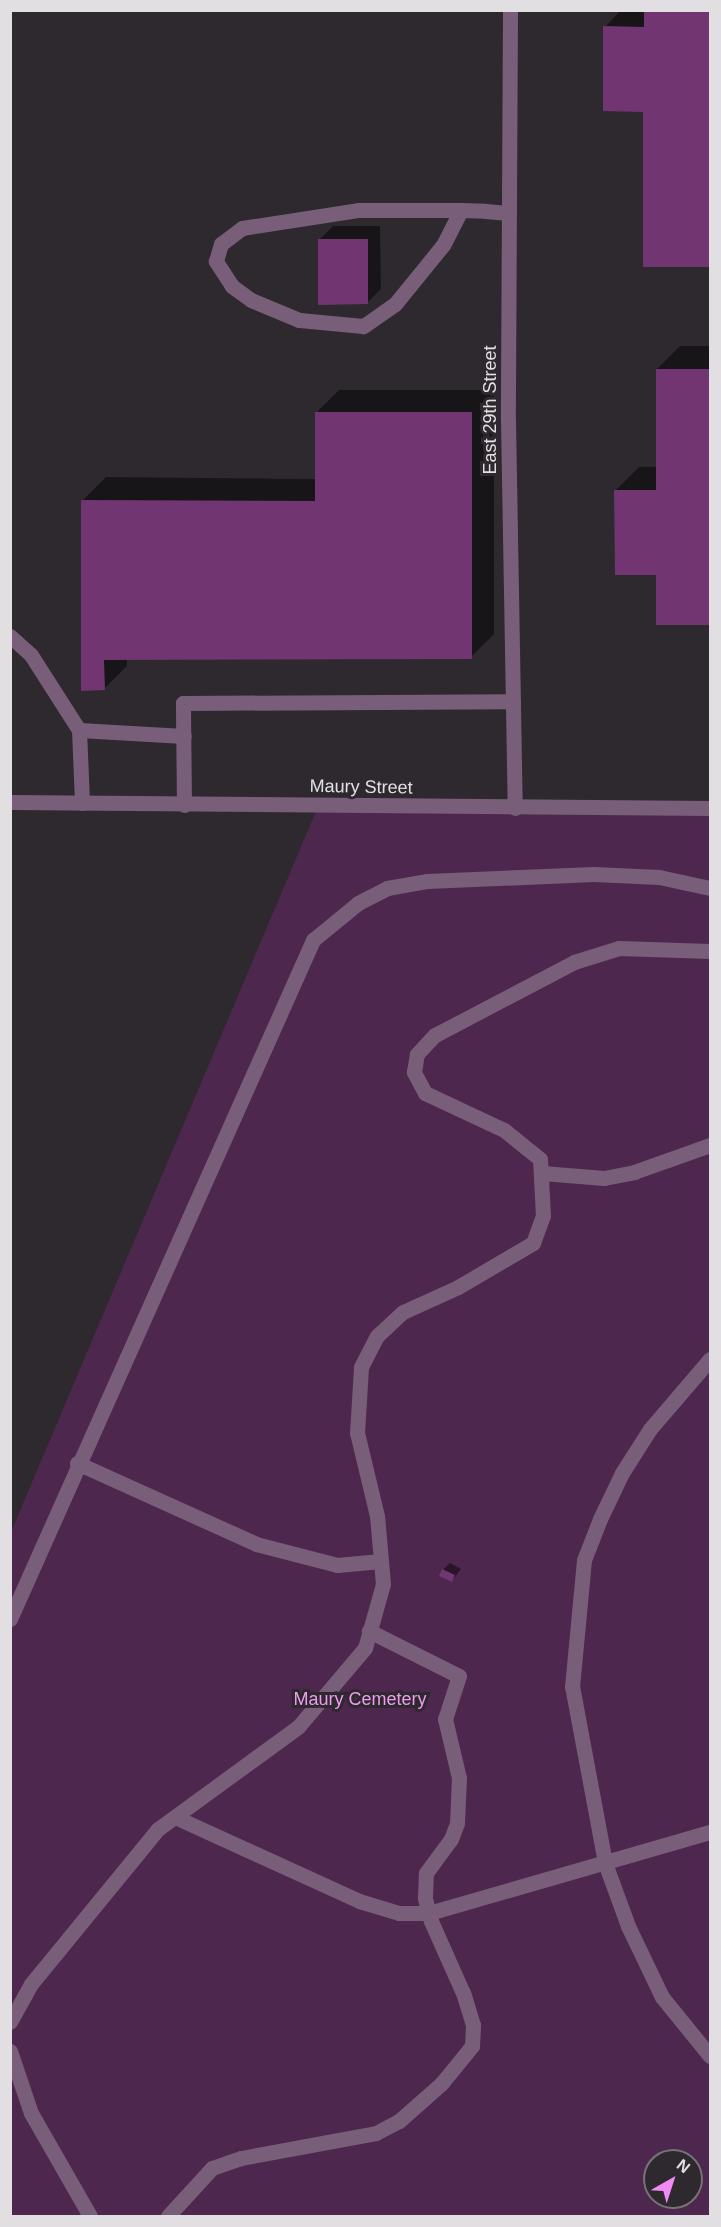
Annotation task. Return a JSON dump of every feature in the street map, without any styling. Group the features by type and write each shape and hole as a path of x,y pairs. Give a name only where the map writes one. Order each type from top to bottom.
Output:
{"street":[{"name":"East 29th Street","path":"510,10 509,213 515,808"},
{"path":"461,210 443,245 395,304 363,326 299,320 251,300 232,286 216,261 221,244 242,228 358,210 461,210 509,213"},
{"path":"10,636 31,655 79,730 82,803"},
{"path":"184,804 183,703 513,701"},
{"path":"79,730 184,736"},
{"name":"Maury Street","path":"10,802 711,808"},
{"path":"10,1619 77,1464 313,940 329,924 387,888 427,881 594,874 659,877 711,888"},
{"path":"10,2022 31,1984 99,1898 158,1829 298,1727 365,1648 383,1584 377,1516 357,1433 361,1367 377,1336 403,1312 468,1281 533,1243 543,1216 540,1159 504,1130 425,1093 414,1072 417,1054 435,1035 574,962 619,948 711,951"},
{"path":"542,1173 604,1178 634,1172 711,1145"},
{"path":"711,1359 650,1429 622,1473 584,1560 572,1686 605,1863 628,1926 662,1997 711,2056"},
{"path":"77,1464 256,1544 337,1564 381,1561"},
{"path":"168,2217 212,2168 241,2158 376,2133 399,2121 463,2061 472,2046 473,2025 429,1912 426,1873 458,1822 459,1778 445,1719 459,1676 369,1631"},
{"path":"175,1817 359,1901 399,1912 429,1912 711,1832"},
{"path":"10,2051 32,2113 90,2217"}],"green space":[{"name":"Maury Cemetery","path":"317,809 710,810 710,2216 11,2216 11,1532"}],"building":[{"path":"644,10 710,10 710,267 643,267 643,112 603,111 603,26 644,27"},
{"path":"318,239 368,239 368,304 318,305"},
{"path":"656,369 710,369 710,625 656,625 656,575 615,575 614,490 656,490"},
{"path":"315,412 472,412 472,659 104,660 105,690 81,691 81,500 315,501"},
{"path":"442,1569 455,1575 452,1582 439,1576"}]}
